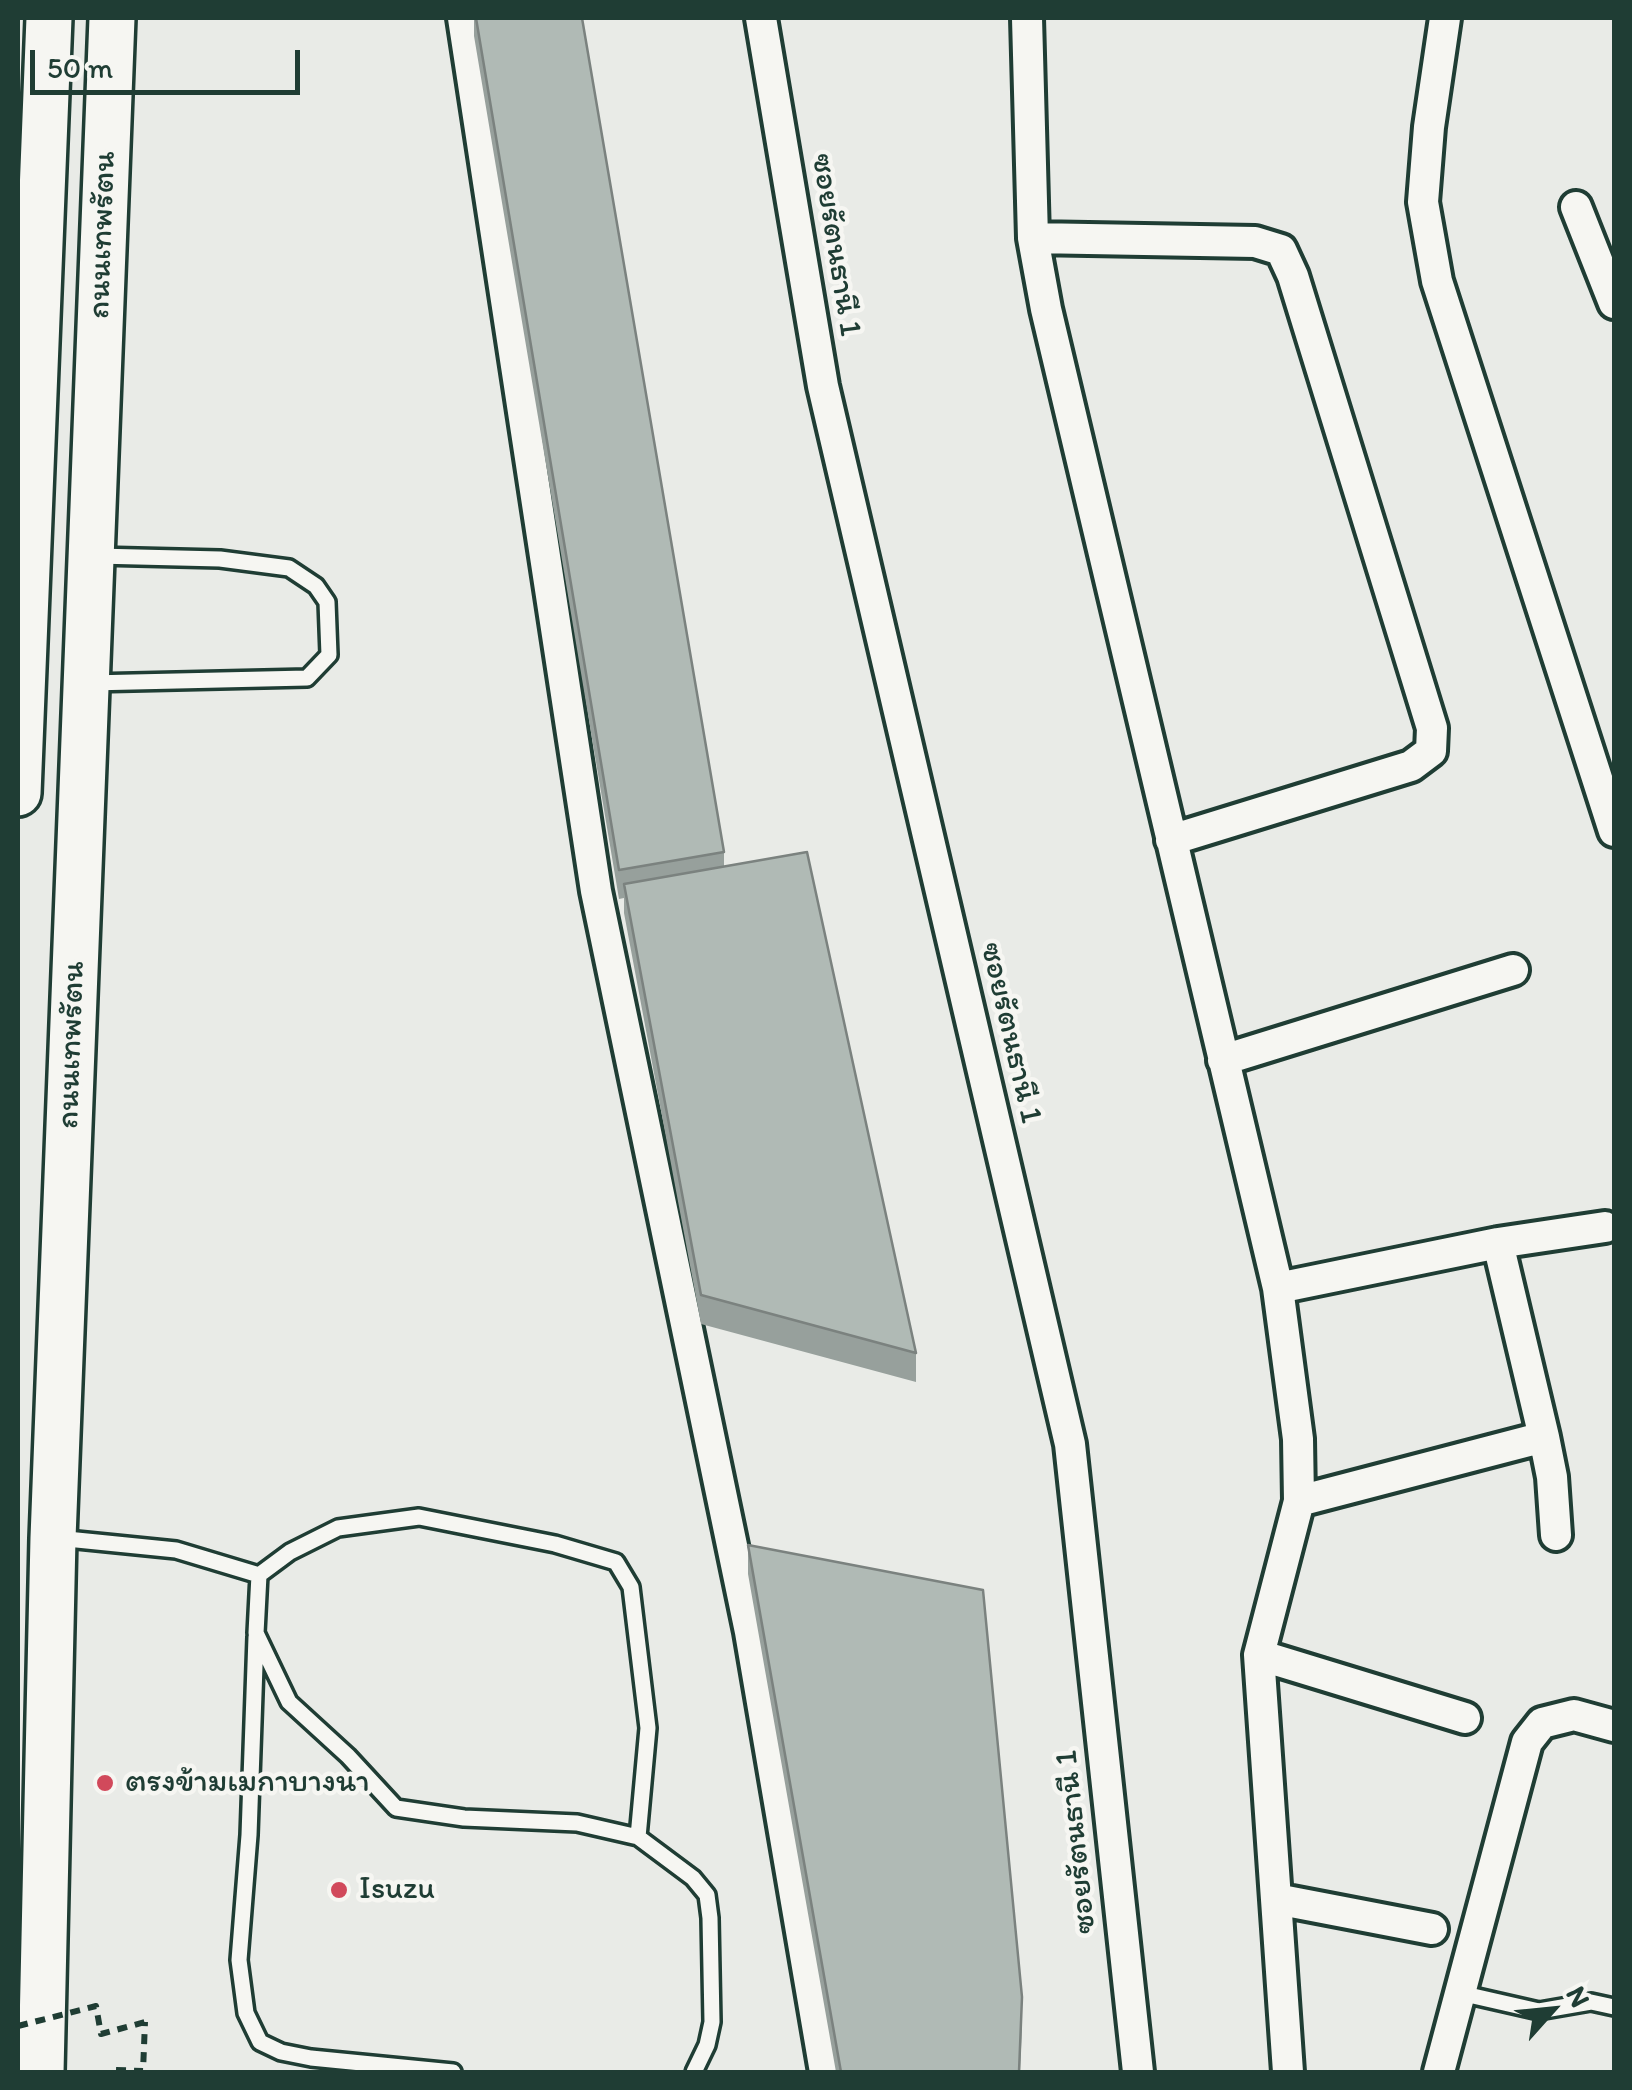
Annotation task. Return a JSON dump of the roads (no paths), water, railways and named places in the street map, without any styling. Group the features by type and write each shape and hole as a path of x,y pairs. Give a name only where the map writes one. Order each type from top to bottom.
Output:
{"main road":[{"path":"18,794 48,18"},
{"name":"ถนนเทพรัตน","path":"41,2072 53,1538 112,18"}],"street":[{"path":"464,18 596,891 750,1632 826,2072"},
{"name":"ซอยรัตนธานี 1","path":"762,18 823,386 1070,1444 1138,2072"},
{"path":"1027,18 1033,238 1046,310 1278,1288 1298,1439 1299,1501 1258,1655 1288,2072"},
{"path":"1445,18 1423,202 1437,281 1610,794 1614,832"},
{"path":"1576,207 1614,303"},
{"path":"1033,238 1255,242 1281,250 1432,728 1431,751 1411,766 1171,840"},
{"path":"1223,1060 1513,970"},
{"path":"1278,1288 1498,1243 1605,1227"},
{"path":"1498,1243 1552,1477 1556,1535"},
{"path":"1299,1501 1544,1437"},
{"path":"1258,1655 1465,1718"},
{"path":"1439,2072 1526,1742 1542,1723 1574,1715 1614,1726"},
{"path":"1276,1899 1432,1929"}],"lane":[{"path":"86,683 307,678 330,655 327,602 316,586 289,568 220,559 91,556"},
{"path":"259,1575 290,1552 338,1528 419,1516 555,1544 616,1562 631,1587 648,1728 638,1837"},
{"path":"53,1538 176,1550 259,1575"},
{"path":"259,1575 250,1835 240,1960 246,2013 260,2042 282,2052 453,2072"},
{"path":"256,1633 290,1702 396,1808 464,1818 577,1823 638,1837 693,1878 707,1895 712,2022 707,2045 694,2072"},
{"path":"1460,1993 1538,2011 1591,2002 1614,2007"}],"place":[{"name":"ตรงข้ามเมกาบางนา","path":"105,1783"},
{"name":"Isuzu","path":"339,1890"}]}
